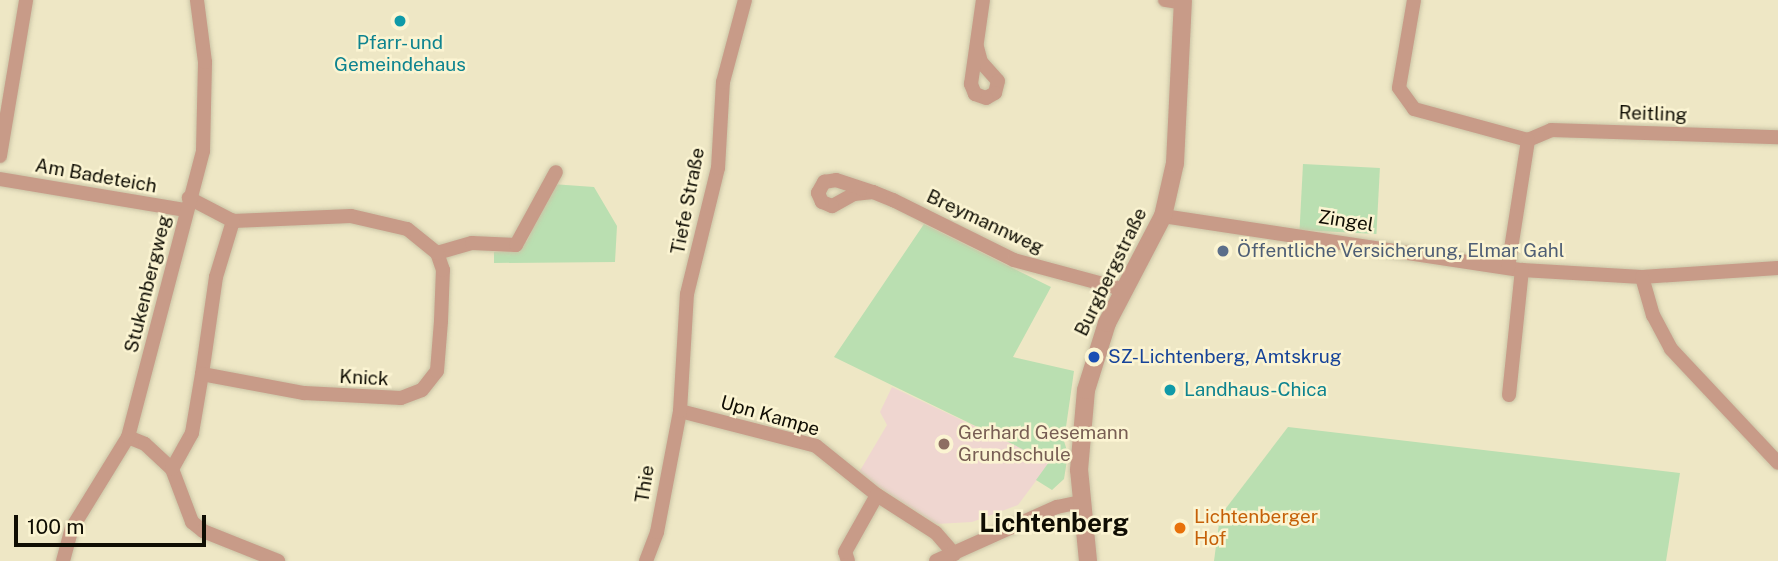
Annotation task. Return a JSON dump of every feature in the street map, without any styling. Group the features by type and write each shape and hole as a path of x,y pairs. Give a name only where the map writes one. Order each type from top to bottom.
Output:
{"street":[{"path":"0,156 26,0"},
{"name":"Stukenbergweg","path":"63,561 72,528 128,437 203,151 206,102 197,0"},
{"name":"Tiefe Straße","path":"680,411 687,294 718,168 723,82 745,0"},
{"path":"977,47 983,0"},
{"path":"1415,0 1399,88 1404,100 1414,109 1528,140 1515,269 1509,395"},
{"name":"Burgbergstraße","path":"1088,561 1080,502 1079,447 1090,369 1125,290 1163,216 1175,163 1177,1"},
{"name":"Reitling","path":"1528,140 1551,130 1778,136"},
{"path":"187,204 233,221 377,220 407,229 437,253 472,243 516,245 556,172"},
{"name":"Am Badeteich","path":"0,179 187,204"},
{"name":"Breymannweg","path":"873,192 1014,260 1125,290"},
{"name":"Zingel","path":"1163,216 1515,269 1642,277 1778,268"},
{"path":"172,469 192,433 214,287 233,221"},
{"name":"Knick","path":"202,374 304,393 376,399 401,398 422,390 437,371 443,270 437,253"},
{"path":"1642,277 1653,315 1671,349 1778,463"},
{"name":"Upn Kampe","path":"680,411 816,446 877,495 936,533 954,554"},
{"name":"Thie","path":"646,561 657,532 680,411"},
{"path":"128,437 145,444 172,469 192,522 203,531 278,561"},
{"path":"848,561 845,552 877,495"},
{"path":"936,561 1057,507 1080,502"}],"shaded area":[{"name":"Gerhard Gesemann Grundschule","path":"892,387 1050,462 1018,505 972,522 936,524 858,474 887,425 880,412"}],"green space":[{"path":"1303,164 1380,168 1376,234 1300,230"},
{"path":"552,184 594,187 617,226 615,262 494,263 494,252 512,251 527,241"},
{"path":"924,224 1051,287 1013,357 1074,371 1064,441 1068,454 1064,479 1052,490 1036,480 1049,462 834,357"},
{"path":"1288,427 1680,473 1666,561 1214,561 1220,516"}],"place":[{"name":"Pfarr- und Gemeindehaus","path":"400,21"},
{"name":"Öffentliche Versicherung, Elmar Gahl","path":"1223,251"},
{"name":"SZ-Lichtenberg, Amtskrug","path":"1094,357"},
{"name":"Landhaus-Chica","path":"1170,390"},
{"name":"Gerhard Gesemann Grundschule","path":"944,444"},
{"name":"Lichtenberger Hof","path":"1180,528"}],"district":[{"name":"Lichtenberg","path":"1054,523"}]}
